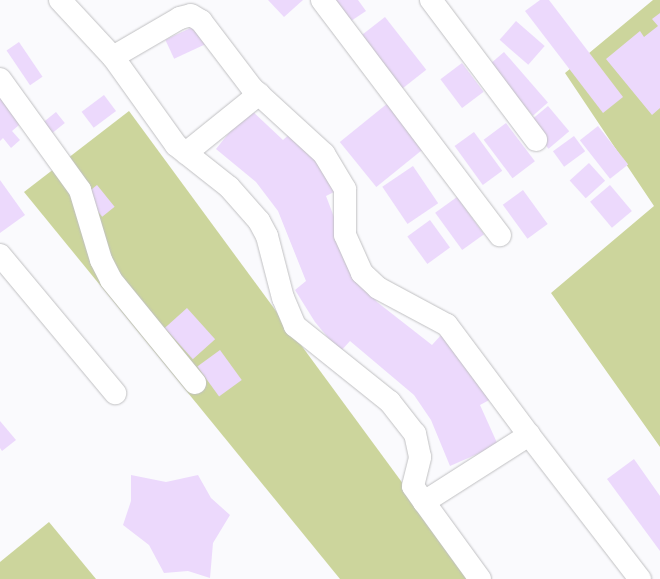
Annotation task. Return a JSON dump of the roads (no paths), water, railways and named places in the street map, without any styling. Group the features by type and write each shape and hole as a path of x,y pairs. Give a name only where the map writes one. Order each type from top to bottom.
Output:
{"street":[{"path":"60,0 113,57 165,133 186,153 229,187 259,221 267,236 283,298 295,326 390,402 414,434 420,457 413,486 480,579"},
{"path":"322,0 500,236"},
{"path":"431,0 536,140"},
{"path":"113,57 180,18 191,15 213,34 259,94 324,154 345,189 345,235 362,273 378,288 447,325 529,436 640,579"},
{"path":"0,79 80,190 101,260 111,280 195,383"},
{"path":"186,153 259,94"},
{"path":"0,255 115,393"},
{"path":"424,502 529,436"}]}
